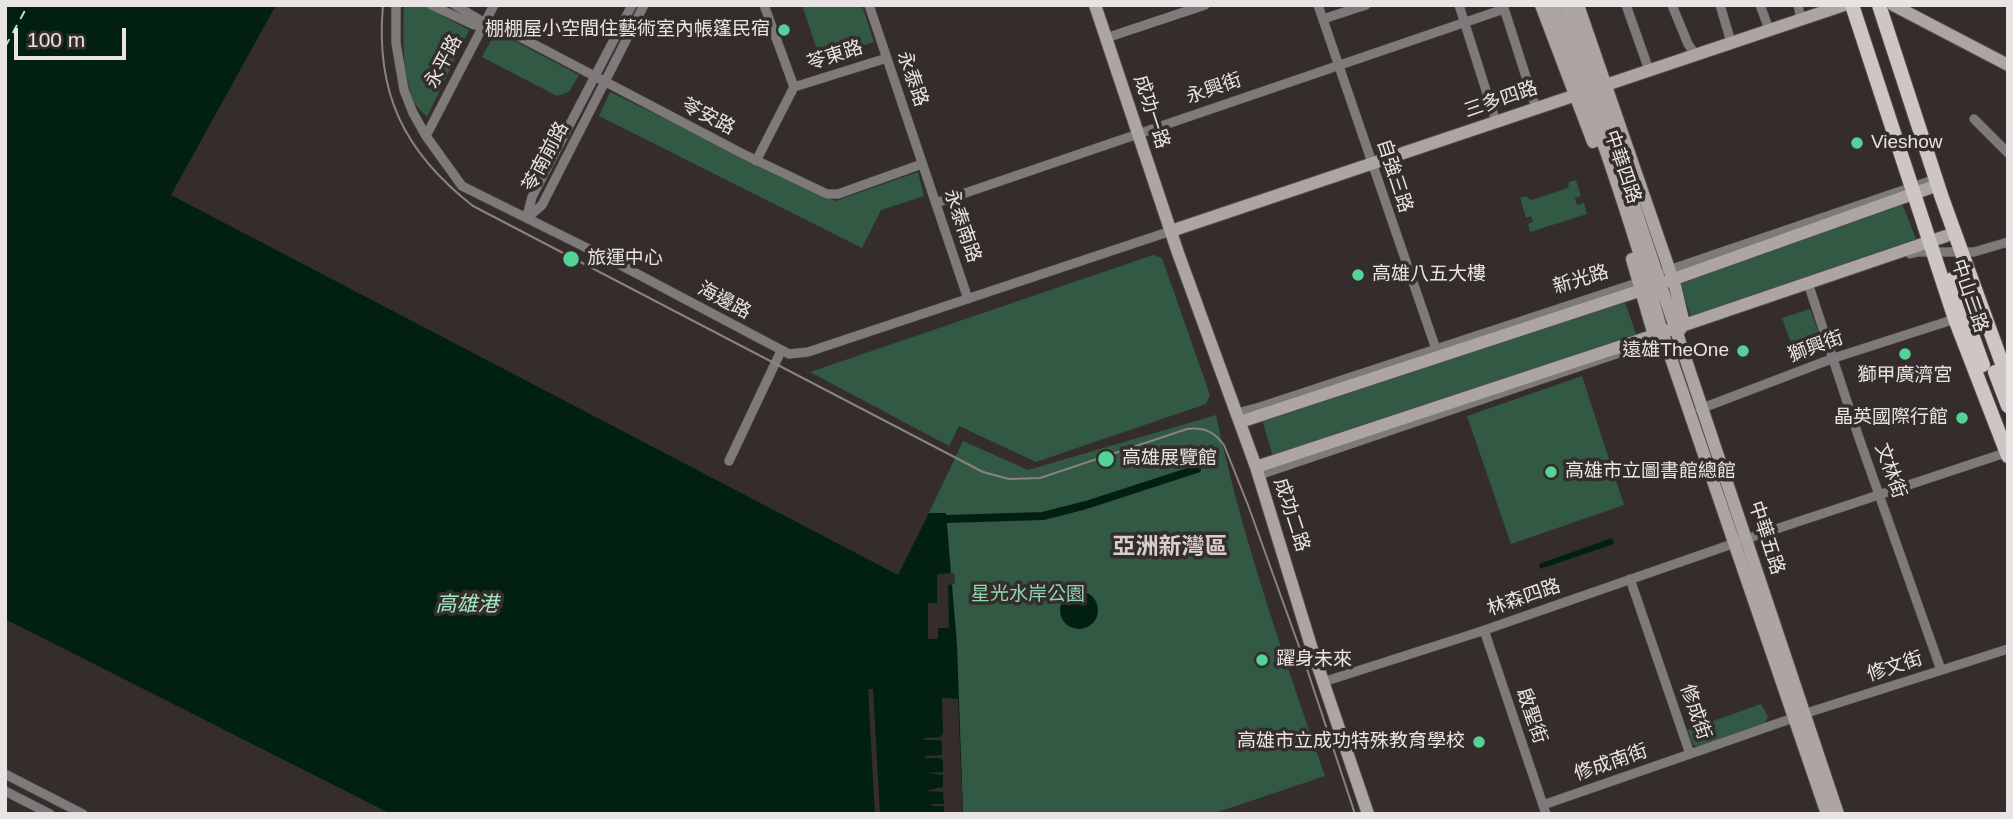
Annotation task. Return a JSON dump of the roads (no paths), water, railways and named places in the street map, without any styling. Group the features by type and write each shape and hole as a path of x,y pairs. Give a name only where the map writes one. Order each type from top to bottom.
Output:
{"main road":[{"name":"中山二路","path":"1852,5 1925,187 1943,246 2008,406"},
{"name":"中山二路","path":"1879,5 1925,187 2008,433"},
{"name":"中山二路","path":"1943,246 1955,318 2007,454"},
{"name":"中山二路","path":"1943,246 2008,380"}],"street":[{"name":"海邊路","path":"396,5 398,68 413,113 462,186 789,354 808,352 1171,231"},
{"name":"苓安路","path":"430,5 474,25 485,23"},
{"name":"苓安路","path":"455,5 485,23 501,27 756,161 827,194 838,194 922,164"},
{"name":"永平路","path":"426,136 494,5"},
{"name":"苓南前路","path":"527,218 532,197 632,5"},
{"name":"苓南前路","path":"527,218 542,205 644,5"},
{"path":"764,5 794,87"},
{"name":"永泰路","path":"869,5 922,164"},
{"name":"成功一路","path":"1095,5 1171,231"},
{"path":"1106,38 1205,5"},
{"name":"自強三路","path":"1318,5 1437,353"},
{"path":"1323,19 1366,5"},
{"path":"1459,5 1496,122"},
{"name":"中華四路","path":"1541,5 1590,90"},
{"name":"中華四路","path":"1553,5 1590,90 1669,332"},
{"name":"中華四路","path":"1567,5 1590,90 1669,332"},
{"name":"中華四路","path":"1578,5 1590,90"},
{"path":"1626,5 1648,70"},
{"path":"1672,5 1695,54"},
{"path":"1720,5 1731,42"},
{"path":"1760,5 1769,30"},
{"path":"1798,5 1801,19"},
{"name":"三多四路","path":"1171,231 1844,5"},
{"path":"1893,5 2008,65"},
{"path":"1504,7 1536,108"},
{"name":"永興街","path":"936,202 1465,24 1504,7"},
{"name":"苓東路","path":"756,161 794,87 887,58"},
{"path":"1973,118 2008,153"},
{"name":"永泰南路","path":"922,164 968,299"},
{"name":"新光路","path":"1238,417 1654,281 1925,187"},
{"name":"成功二路","path":"1171,231 1257,471 1323,682 1368,814"},
{"path":"1257,471 1810,285 1943,246 1979,250 2008,242"},
{"name":"文林街","path":"1810,285 1941,670"},
{"name":"獅興街","path":"1696,411 1834,358 1955,318"},
{"name":"中華五路","path":"1669,332 1741,541 1827,814"},
{"path":"729,461 781,351"},
{"name":"林森四路","path":"1323,682 1484,630 1880,494 2007,454"},
{"name":"修成街","path":"1630,579 1690,754 1798,716"},
{"name":"啟聖街","path":"1484,630 1544,809"},
{"name":"修文街","path":"1798,716 2008,649"},
{"name":"中華五路","path":"1798,716 1838,814"},
{"name":"修成南街","path":"1544,809 1690,754"},
{"path":"5,774 83,814"},
{"path":"5,791 50,814"}],"water":[{"name":"高雄港","path":"5,5 276,5 171,195 898,575 929,513 946,513 957,645 963,814 391,814 5,619"},
{"path":"1612,538 1614,544 1540,569 1539,564"},
{"path":"1079,591 1093,596 1098,610 1093,624 1079,629 1065,624 1060,610 1065,596"}],"waterway":[{"path":"947,519 1043,516 1197,469"}],"tram line":[{"path":"383,5 384,66 399,118 412,142 429,164 473,206 983,472 1009,479 1040,478 1187,429 1208,431 1217,437 1224,445 1248,505 1305,663 1355,814"}],"place":[{"name":"棚棚屋小空間住藝術室內帳篷民宿","path":"784,30"},
{"name":"Vieshow","path":"1857,143"},
{"name":"旅運中心","path":"571,259"},
{"name":"高雄八五大樓","path":"1358,275"},
{"name":"遠雄TheOne","path":"1743,351"},
{"name":"獅甲廣濟宮","path":"1905,354"},
{"name":"晶英國際行館","path":"1962,418"},
{"name":"高雄展覽館","path":"1106,459"},
{"name":"高雄市立圖書館總館","path":"1551,472"},
{"name":"躍身未來","path":"1262,660"},
{"name":"高雄市立成功特殊教育學校","path":"1479,742"}],"district":[{"name":"亞洲新灣區","path":"1170,548"}],"park label":[{"name":"星光水岸公園","path":"1028,595"}]}
